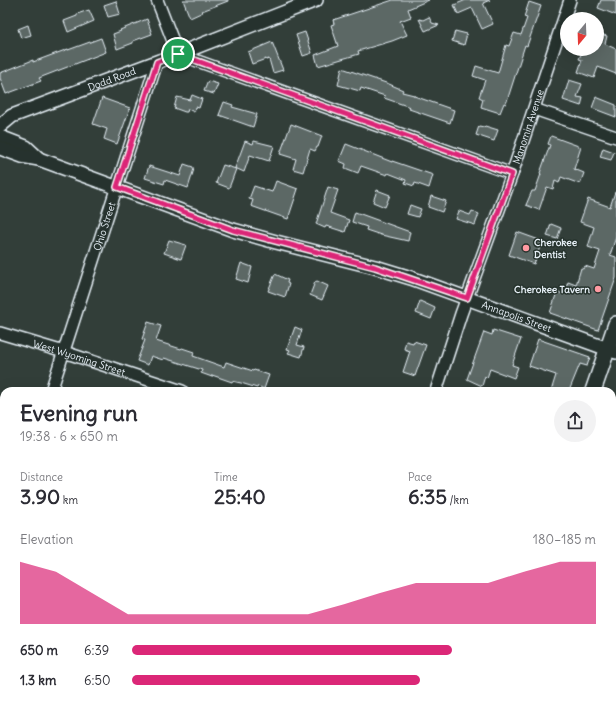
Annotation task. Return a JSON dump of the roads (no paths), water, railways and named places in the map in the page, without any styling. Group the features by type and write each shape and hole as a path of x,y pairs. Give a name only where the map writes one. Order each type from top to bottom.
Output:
{"main road":[{"path":"595,387 612,351 616,324"}],"street":[{"path":"157,0 178,54 512,174"},
{"name":"Dodd Road","path":"0,126 12,116 178,54 316,0"},
{"name":"Manomin Avenue","path":"437,387 467,298 512,174 570,0"},
{"name":"Ohio Street","path":"53,387 157,62"},
{"path":"534,109 616,137"},
{"name":"Annapolis Street","path":"0,137 26,147 39,159"},
{"name":"Annapolis Street","path":"0,148 22,156 39,159 233,230 375,267 467,298 612,351"},
{"name":"West Wyoming Street","path":"0,333 64,352 170,387"}],"place":[{"name":"Cherokee Dentist","path":"526,248"},
{"name":"Cherokee Tavern","path":"598,289"}]}
